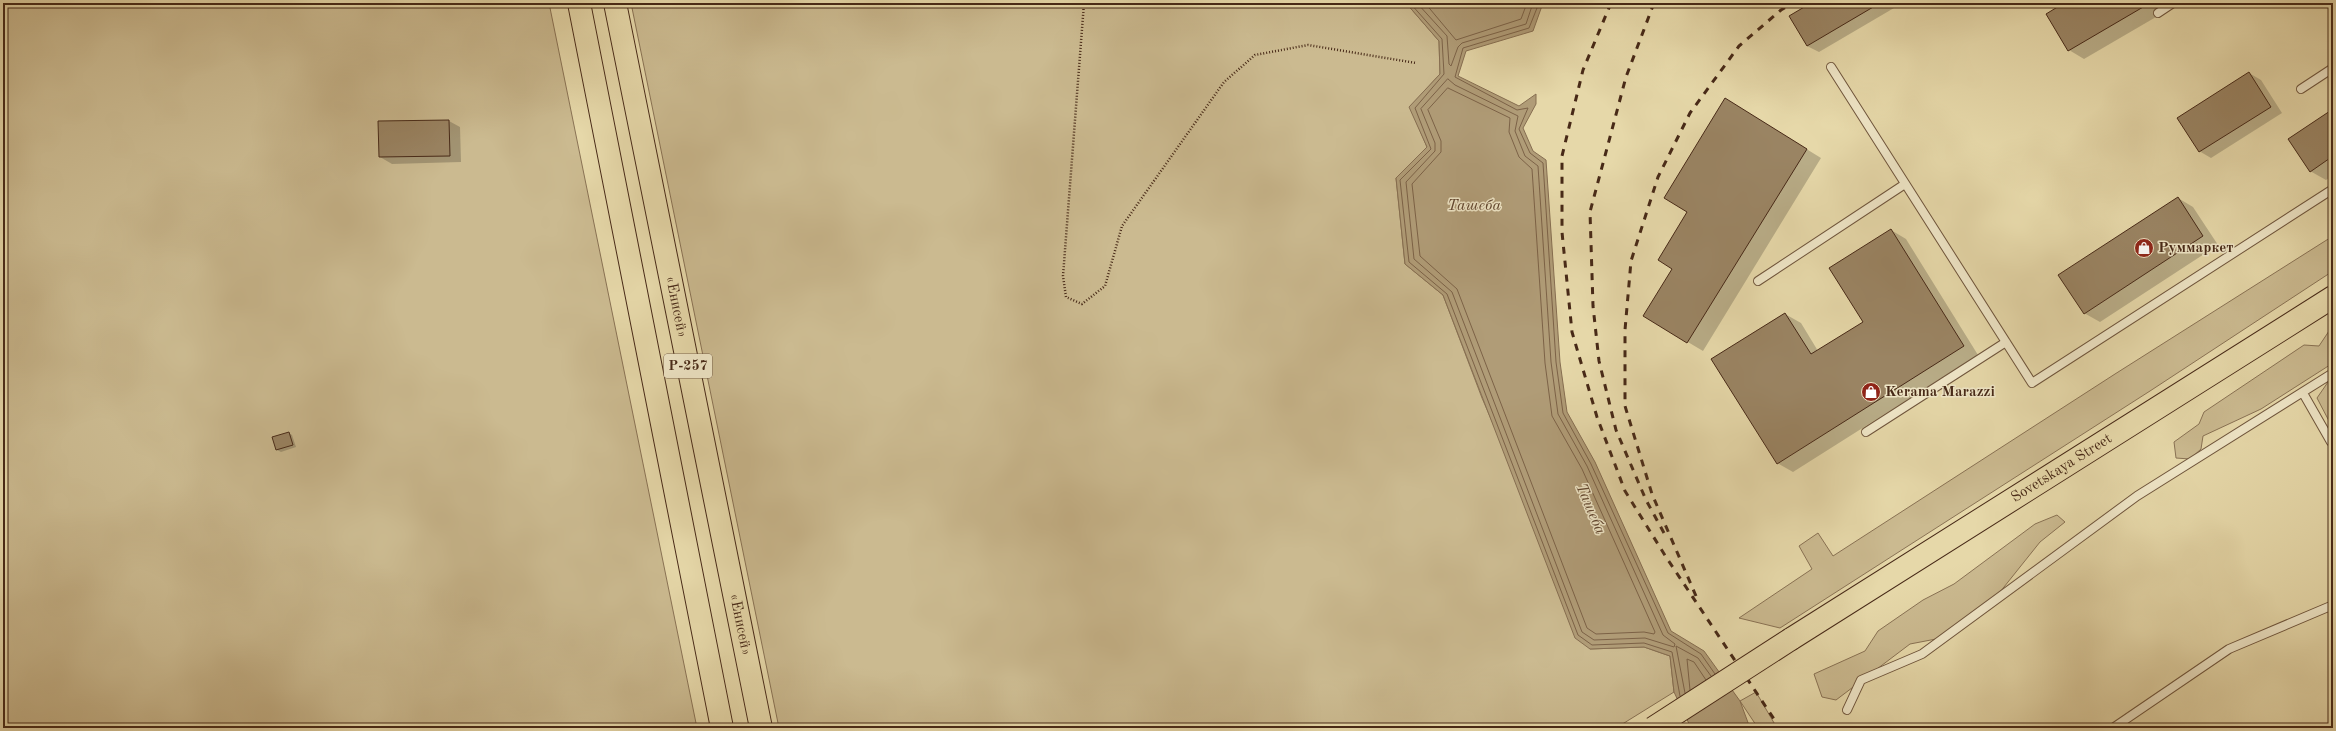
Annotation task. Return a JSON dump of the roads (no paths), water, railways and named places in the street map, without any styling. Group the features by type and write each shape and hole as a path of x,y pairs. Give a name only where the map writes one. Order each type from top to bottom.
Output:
{"main road":[{"name":"Р-257","path":"579,3 722,728"},
{"name":"«Енисей»","path":"615,3 761,728"},
{"name":"Sovetskaya Street","path":"1653,728 1791,639 2333,297"}],"lane":[{"path":"2158,13 2174,3"},
{"path":"1831,67 2032,383 2333,189"},
{"path":"2301,89 2333,68"},
{"path":"1758,281 1905,184"},
{"path":"1866,432 2006,342"},
{"path":"1847,710 1861,680 1922,654 2137,496 2333,373"},
{"path":"2303,393 2331,442 2333,442"},
{"path":"2113,728 2229,649 2333,605"}],"water":[{"name":"Ташеба","path":"1406,3 1543,3 1533,31 1466,51 1458,76 1519,106 1536,94 1536,104 1523,128 1533,151 1546,160 1560,362 1567,412 1595,462 1671,631 1704,651 1740,701 1750,728 1691,728 1674,692 1670,656 1644,647 1590,649 1575,638 1443,295 1405,264 1396,178 1427,147 1409,107 1440,74 1439,41"}],"railway":[{"path":"1611,3 1583,70 1562,156 1562,232 1572,332 1597,417 1625,491 1666,557 1780,728"},
{"path":"1654,3 1626,77 1590,212 1593,306 1599,361 1616,430 1646,500 1664,533"},
{"path":"1696,596 1652,494 1625,406 1625,330 1631,261 1658,177 1690,113 1739,46 1781,10 1793,3"}],"place":[{"name":"Руммаркет","path":"2144,248"},
{"name":"Kerama Marazzi","path":"1871,392"}]}
